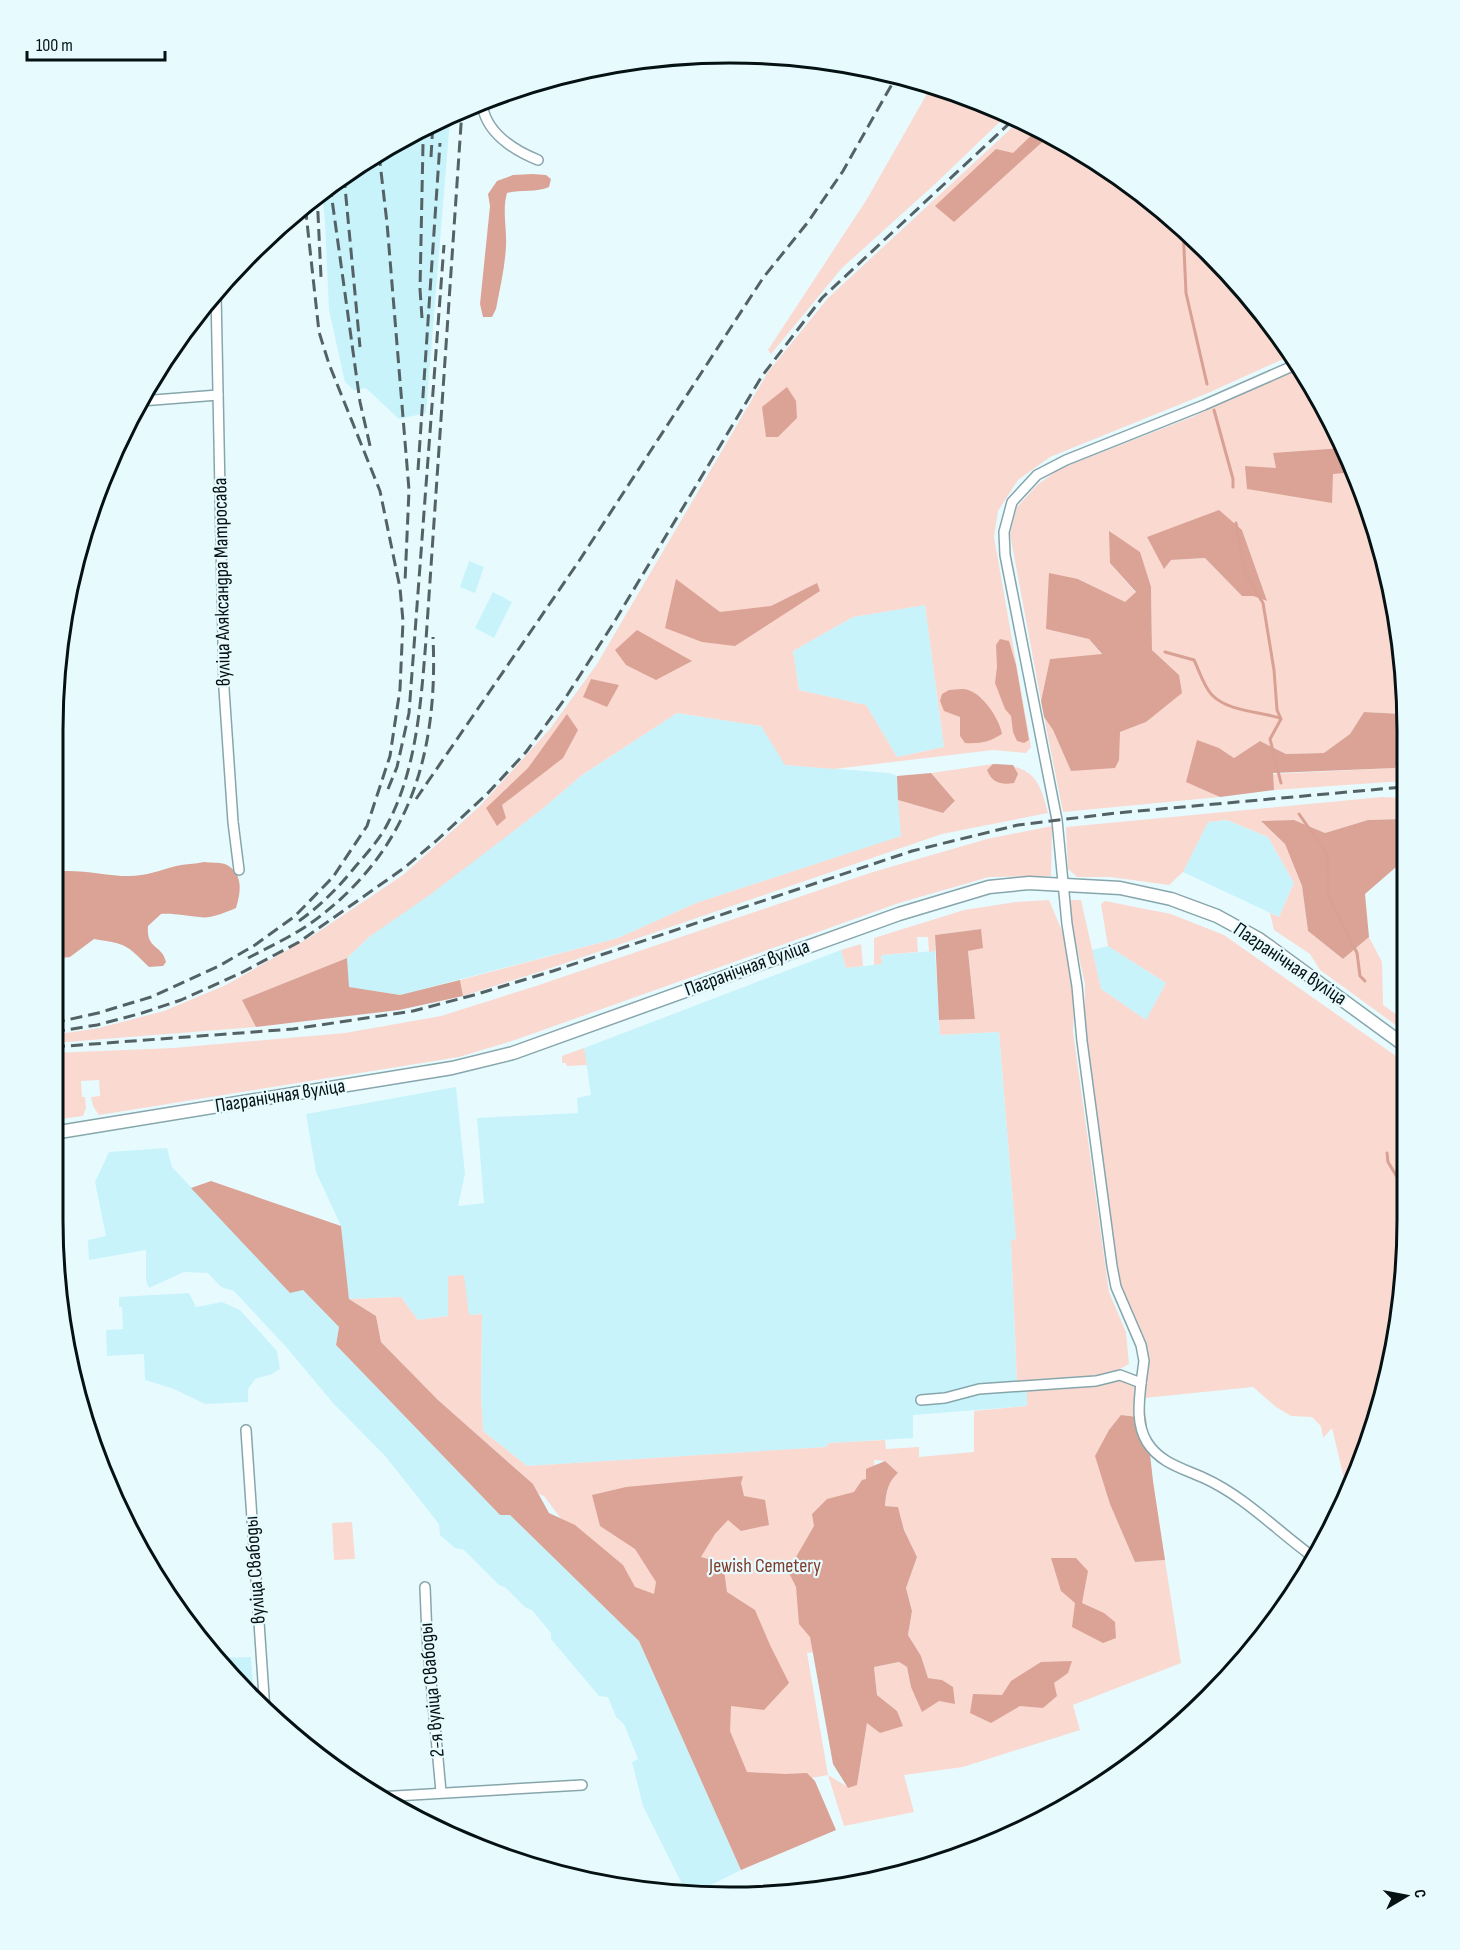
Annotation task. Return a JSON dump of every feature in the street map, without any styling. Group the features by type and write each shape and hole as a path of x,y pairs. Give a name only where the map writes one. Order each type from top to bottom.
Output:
{"street":[{"path":"483,111 498,136 517,152 538,160"},
{"name":"вуліца Аляксандра Матросава","path":"216,305 224,689 233,822 240,870"},
{"path":"1290,367 1204,405 1066,460 1037,475 1012,502 1004,532 1005,555 1057,820 1063,884 1112,1266 1116,1287 1141,1345 1144,1361 1139,1410 1142,1432 1155,1452 1170,1464 1213,1483 1245,1504 1308,1553"},
{"path":"150,400 218,395"},
{"name":"Пагранічная вуліца","path":"63,1131 452,1068 503,1056 854,929 958,895 989,887 1029,883 1130,890 1171,899 1217,916 1258,939 1397,1040"},
{"path":"921,1400 945,1398 979,1389 1096,1381 1120,1375 1141,1383"},
{"name":"вуліца Свабоды","path":"246,1430 264,1698"},
{"name":"2-я вуліца Свабоды","path":"425,1587 427,1637 441,1792"},
{"path":"393,1796 582,1785"}],"shaded area":[{"path":"449,125 426,413 399,419 366,388 354,390 345,382 329,310 324,201 359,175 397,152"},
{"path":"1031,135 1043,141 954,222 935,206 996,149 1013,153"},
{"path":"513,175 546,175 551,179 549,187 507,193 505,262 501,285 492,317 483,317 480,304 490,206 488,194 497,181"},
{"path":"787,387 796,401 797,418 778,437 766,437 762,407"},
{"path":"1334,449 1345,473 1333,474 1332,503 1247,489 1245,466 1276,468 1273,453"},
{"path":"1219,510 1242,530 1267,601 1253,596 1242,596 1205,558 1171,560 1164,569 1147,537"},
{"path":"1109,531 1140,552 1151,587 1152,650 1179,675 1182,693 1146,722 1120,732 1119,760 1115,768 1071,771 1053,730 1044,717 1041,701 1050,659 1102,654 1089,639 1046,629 1049,573 1078,579 1125,602 1136,592 1110,563"},
{"path":"469,561 484,567 475,593 460,587"},
{"path":"676,579 720,612 771,606 817,583 820,591 735,646 702,642 665,628"},
{"path":"493,592 512,602 494,638 475,628"},
{"path":"925,605 944,747 897,757 866,705 799,690 793,651 853,617"},
{"path":"637,630 692,661 656,680 626,665 615,650"},
{"path":"1000,639 1009,641 1016,665 1029,740 1024,743 1017,741 1011,716 1005,709 995,683 996,645"},
{"path":"591,679 619,685 607,707 583,697"},
{"path":"966,689 974,692 994,715 1002,734 984,742 965,743 960,736 960,717 944,711 940,701 942,694 949,690"},
{"path":"1364,712 1397,714 1397,763 1395,768 1273,773 1274,790 1220,797 1186,782 1197,740 1219,748 1234,758 1260,741 1286,754 1324,753 1350,734"},
{"path":"677,713 761,726 786,765 890,773 897,776 902,836 696,903 618,938 400,995 348,987 347,958 369,937 541,810 582,775"},
{"path":"567,714 578,730 563,758 502,805 506,818 497,826 486,808 528,768"},
{"path":"993,764 1013,765 1018,774 1014,783 1005,784 994,780 987,770"},
{"path":"931,773 955,801 943,813 898,800 897,776"},
{"path":"1397,819 1397,866 1365,894 1369,937 1343,959 1308,931 1302,886 1285,844 1261,821 1294,820 1325,833 1368,820"},
{"path":"1227,820 1268,837 1294,883 1279,917 1183,872 1208,822"},
{"path":"204,862 225,864 231,868 240,883 236,908 208,917 161,914 148,926 148,934 149,939 164,956 166,962 163,966 149,967 125,946 94,939 70,957 63,958 63,871 135,876"},
{"path":"981,929 983,948 968,951 975,1019 939,1020 935,935"},
{"path":"1108,946 1166,983 1147,1021 1101,989 1092,950"},
{"path":"841,950 846,968 882,964 881,955 935,951 940,1035 999,1032 1016,1239 1011,1240 1017,1384 1024,1386 1027,1391 1027,1406 913,1415 913,1438 829,1443 826,1447 527,1466 483,1431 482,1314 469,1315 448,1277 448,1316 418,1320 401,1297 349,1299 341,1226 316,1172 306,1114 456,1087 465,1174 458,1206 484,1203 477,1118 578,1113 577,1098 591,1095 584,1048"},
{"path":"347,958 349,987 400,995 460,980 463,996 399,1010 256,1027 242,1000"},
{"path":"167,1148 172,1167 290,1292 303,1290 339,1327 336,1345 500,1515 510,1515 639,1641 741,1870 708,1886 683,1886 643,1806 632,1762 638,1759 624,1724 616,1717 608,1697 599,1696 551,1639 551,1633 532,1610 526,1608 505,1587 499,1585 464,1550 455,1548 440,1535 439,1524 386,1457 333,1403 287,1348 234,1291 221,1287 208,1273 184,1272 149,1288 146,1280 146,1250 89,1260 88,1240 106,1236 95,1182 109,1152"},
{"path":"211,1181 341,1226 349,1299 376,1316 381,1342 438,1400 533,1484 549,1513 575,1525 623,1565 635,1587 654,1594 656,1582 635,1549 600,1526 592,1495 626,1487 743,1476 741,1483 744,1496 765,1500 769,1525 741,1531 728,1520 715,1534 701,1557 723,1563 727,1592 755,1610 789,1683 764,1710 731,1706 730,1731 747,1772 807,1773 815,1781 836,1830 741,1870 639,1641 510,1515 500,1515 336,1345 339,1327 303,1290 290,1293 191,1188"},
{"path":"189,1293 196,1307 222,1302 240,1310 277,1351 280,1369 255,1379 248,1389 248,1402 205,1404 174,1389 145,1380 144,1354 107,1356 106,1330 123,1329 119,1297"},
{"path":"1121,1415 1146,1418 1165,1560 1135,1562 1110,1504 1095,1456 1109,1430"},
{"path":"885,1461 898,1473 888,1488 885,1506 898,1507 904,1530 917,1557 906,1588 912,1611 908,1635 921,1656 928,1678 942,1680 953,1687 955,1704 939,1701 922,1712 911,1687 907,1667 899,1662 874,1667 877,1695 897,1711 903,1726 880,1733 867,1723 857,1785 848,1788 833,1764 810,1637 799,1624 796,1587 788,1571 814,1526 812,1514 827,1499 854,1492 862,1480 866,1479 866,1469"},
{"path":"1051,1558 1076,1558 1088,1571 1082,1603 1104,1613 1115,1622 1116,1638 1103,1643 1072,1627 1075,1603 1061,1591"},
{"path":"251,1657 253,1686 229,1660 227,1658"},
{"path":"1072,1661 1068,1673 1054,1683 1057,1696 1043,1708 1020,1706 991,1723 970,1713 973,1694 1002,1695 1011,1681 1041,1662"}],"green space":[{"path":"927,93 1001,121 842,268 771,354 768,350 867,199"},
{"path":"1013,127 1064,152 1101,175 1170,229 1202,258 1231,290 1285,358 1208,393 1050,457 1018,480 998,511 994,537 1031,747 1026,753 993,750 834,769 785,765 761,726 677,713 582,775 541,810 431,894 369,937 347,958 243,1000 256,1027 63,1042 63,1033 99,1028 164,1011 226,985 312,936 403,875 480,806 549,730 597,664 768,372 828,298","holes":["925,605 944,747 897,757 866,705 799,690 793,651 853,617"]},
{"path":"1292,371 1328,435 1362,516 1384,600 1396,686 1397,714 1364,712 1350,734 1325,753 1286,754 1260,741 1234,758 1219,748 1187,781 1220,797 1063,812 1044,717 1053,730 1071,771 1119,760 1119,732 1146,722 1179,675 1152,650 1151,587 1110,532 1110,563 1136,593 1124,603 1079,579 1046,629 1089,639 1102,655 1050,659 1041,701 1010,534 1017,507 1037,485 1059,469 1192,417","holes":["1242,530 1266,601 1253,596 1242,596 1205,558 1170,560 1164,568 1147,537"]},
{"path":"1397,763 1397,781 1274,790 1272,774 1395,768"},
{"path":"993,764 1017,767 1032,776 1041,790 1048,813 942,834 463,996 460,980 618,938 696,903 901,836 898,800 943,813 955,802 931,773"},
{"path":"1382,797 1397,798 1397,819 1368,820 1325,833 1294,820 1262,822 1285,844 1302,886 1308,931 1343,959 1369,937 1382,962 1383,1005 1397,1015 1397,1026 1320,970 1310,954 1274,930 1270,913 1279,917 1294,883 1268,837 1227,820 1208,822 1183,872 1169,885 1110,877 1077,877 1068,869 1066,827"},
{"path":"1052,826 1051,876 989,877 899,903 515,1040 459,1057 99,1115 93,1106 91,1097 100,1096 99,1080 81,1081 82,1097 85,1097 86,1108 83,1116 63,1119 63,1053 173,1048 345,1033 441,1016 873,872 987,839"},
{"path":"1049,900 1062,931 1075,988 1073,1032 1109,1292 1126,1332 1129,1364 1089,1378 1017,1382 1011,1240 1016,1239 999,1032 940,1035 939,1020 975,1019 968,950 981,929 935,935 935,951 929,952 928,937 917,937 918,952 881,955 882,964 874,965 874,938 964,910 1016,902"},
{"name":"Jewish Cemetery","path":"1070,900 1081,900 1101,989 1146,1020 1166,983 1108,946 1101,904 1105,901 1171,914 1224,935 1397,1057 1396,1264 1384,1350 1374,1393 1362,1434 1344,1479 1332,1428 1323,1438 1321,1426 1312,1417 1291,1416 1276,1407 1253,1387 1144,1398 1146,1418 1121,1415 1135,1562 1165,1560 1181,1663 1073,1705 1080,1730 963,1767 904,1775 914,1812 844,1826 828,1775 783,1783 746,1780 649,1613 567,1527 533,1484 438,1400 381,1342 376,1316 349,1299 401,1297 418,1320 448,1316 448,1276 464,1275 469,1315 482,1314 483,1431 527,1466 826,1447 829,1443 885,1440 886,1449 919,1447 919,1457 974,1452 974,1411 1027,1406 1027,1391 1096,1385 1142,1373 1137,1335 1118,1289 1085,1036 1085,984 1071,922","holes":["874,1460 885,1461 891,1478 885,1506 898,1507 904,1530 917,1557 906,1588 912,1611 908,1635 921,1656 928,1678 942,1680 955,1703 939,1701 911,1687 907,1667 899,1662 874,1667 877,1695 897,1711 880,1733 867,1722 857,1785 848,1787 828,1775 807,1653 892,1641"]},
{"path":"861,944 863,966 846,968 841,950"},
{"path":"584,1048 587,1065 567,1066 566,1063 562,1063 562,1056"},
{"path":"352,1522 355,1559 334,1560 332,1523"}],"waterway":[{"path":"1184,241 1186,293 1207,384"},
{"path":"1214,410 1233,479 1233,487"},
{"path":"1236,523 1245,573 1263,603 1274,670 1277,710 1281,719 1270,739 1281,783"},
{"path":"1165,652 1194,660 1207,688 1219,701 1235,708 1280,718"},
{"path":"1299,814 1327,854 1328,895 1357,953 1360,976 1365,981"},
{"path":"1387,1153 1388,1162 1397,1177"}],"railway":[{"path":"416,799 579,561 763,278 808,222 843,171 892,84"},
{"path":"299,921 336,889 381,835 398,802 416,734 426,640 461,120"},
{"path":"63,1030 97,1025 181,1000 241,973 299,942 404,868 487,794 526,752 564,700 613,624 762,376 822,298 1008,124"},
{"path":"431,157 432,133"},
{"path":"418,470 440,143"},
{"path":"422,318 420,289 423,144"},
{"path":"380,162 409,490 405,582"},
{"path":"345,185 360,347"},
{"path":"331,195 360,402 371,450"},
{"path":"318,206 321,277"},
{"path":"63,1021 151,997 219,966 255,945 295,916 333,877 367,826 390,756 400,689 403,621 400,588 380,491 329,364 319,332 306,216"},
{"path":"388,789 397,767 409,713 444,245"},
{"path":"248,958 296,932 323,914 354,886 379,856 399,824 414,790 431,717 433,637"},
{"path":"63,1046 293,1029 413,1011 553,971 912,851 1018,825 1116,813 1397,788"}]}
